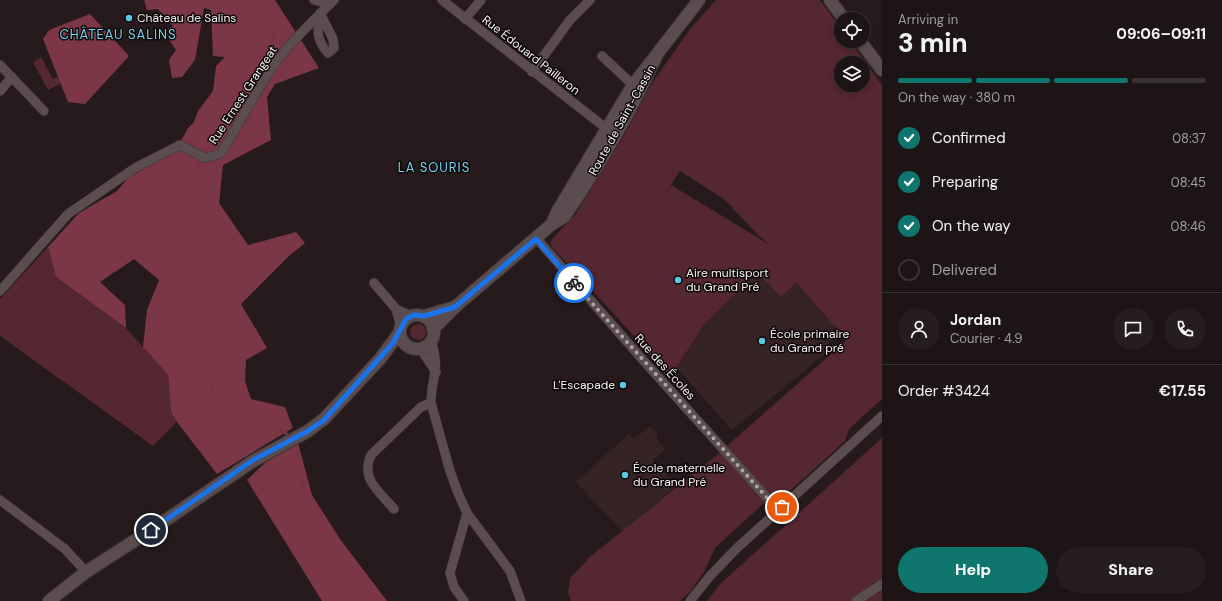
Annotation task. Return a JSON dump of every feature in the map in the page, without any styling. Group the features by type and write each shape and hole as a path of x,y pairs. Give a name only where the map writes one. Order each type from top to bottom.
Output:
{"street":[{"path":"314,0 332,2"},
{"name":"Rue Édouard Pailleron","path":"442,0 532,72 607,129"},
{"path":"465,18 481,0"},
{"path":"532,72 570,20 590,0"},
{"name":"Route de Saint-Cassin","path":"552,224 557,212 607,129 656,57 699,0"},
{"path":"830,0 839,12"},
{"name":"Rue Ernest Grangeat","path":"0,291 68,214 83,202 135,168 180,145 198,155 220,154 250,102 276,62 304,28 332,2"},
{"path":"867,48 880,62"},
{"path":"602,56 637,87"},
{"path":"0,65 44,111"},
{"path":"0,91 12,77"},
{"name":"Route de Saint-Cassin","path":"433,329 455,307 552,224 564,217 587,182 637,87"},
{"name":"Route de Saint-Cassin","path":"587,182 588,173 611,133 607,129"},
{"name":"Rue des Écoles","path":"536,239 778,510"},
{"path":"374,283 396,309 402,341 411,348 420,348 431,341"},
{"name":"Route de Saint-Cassin","path":"418,316 455,307"},
{"path":"396,309 431,322 433,329 431,341 436,355 436,373 431,394 432,403 450,472 467,513 510,572 521,601"},
{"path":"49,601 86,572 151,530 253,460 308,431 324,420 380,359 406,319 418,316"},
{"path":"380,359 407,346"},
{"path":"420,348 436,373"},
{"path":"394,509 369,479 367,465 372,455 421,407 432,403"},
{"path":"690,601 714,571 778,510 882,416"},
{"path":"0,500 65,550 86,572"},
{"path":"464,601 454,587 450,573 467,513"},
{"path":"856,601 882,584"}],"shaded area":[{"path":"144,0 275,0 319,68 275,84 267,97 271,140 223,165 219,203 248,245 296,232 305,243 289,256 241,304 267,348 246,360 245,381 251,399 285,407 293,428 217,474 171,412 168,375 143,347 147,310 159,280 134,259 100,282 125,305 126,328 56,277 48,247 79,213 117,191 128,178 176,150 188,128 194,122 198,111 213,91 216,66 225,57 213,56 211,10 204,8 195,60 182,77 172,78 169,60 176,50 164,32 173,26 158,9 147,10"},
{"path":"716,0 820,0 834,19 834,48 855,48 861,56 834,56 834,92 870,92 870,68 882,85 882,399 849,429 845,441 781,499 765,502 715,548 704,572 690,592 680,601 571,601 568,593 570,578 591,556 718,454 847,340 796,283 781,297 757,272 704,325 671,376 550,245 552,239 575,215 624,135 652,83 691,28","holes":["680,171 725,200 758,235 770,245 671,185 644,225"]},
{"path":"90,14 129,56 85,104 68,102 43,39 49,30"},
{"path":"41,57 53,79 59,76 62,83 48,90 33,62"},
{"path":"48,247 56,277 126,328 168,375 171,412 177,422 153,446 0,336 0,299"},
{"name":"École primaire du Grand pré","path":"757,272 781,297 795,283 835,326 824,355 732,430 677,368 704,325"},
{"path":"418,324 424,326 426,332 424,338 418,340 412,338 410,332 412,326"},
{"name":"École maternelle du Grand Pré","path":"650,426 658,434 657,439 665,449 653,460 677,486 622,531 576,482 629,434 634,439"},
{"path":"882,438 882,601 707,601 720,584"},
{"path":"298,443 312,495 340,539 387,601 322,601 247,480 266,462"}],"waterway":[{"path":"246,0 270,27 274,38 233,124 199,156 190,192 184,205 185,219 210,257 194,301 175,325 185,343 211,345 218,358 209,403 255,419 287,434"},
{"path":"297,454 303,485 303,516 347,566 365,601"}],"way so far":[{"path":"574,283 778,510 782,507"}],"place":[{"name":"Château de Salins","path":"129,18"},
{"name":"Aire multisport du Grand Pré","path":"678,280"},
{"name":"École primaire du Grand pré","path":"762,341"},
{"name":"L'Escapade","path":"623,385"},
{"name":"École maternelle du Grand Pré","path":"625,475"}],"district":[{"name":"CHÂTEAU SALINS","path":"118,34"},
{"name":"LA SOURIS","path":"434,167"}],"route":[{"path":"151,530 253,460 308,431 324,420 393,343 400,332 400,327 406,319 414,315 424,316 455,307 536,239 574,283"}]}
